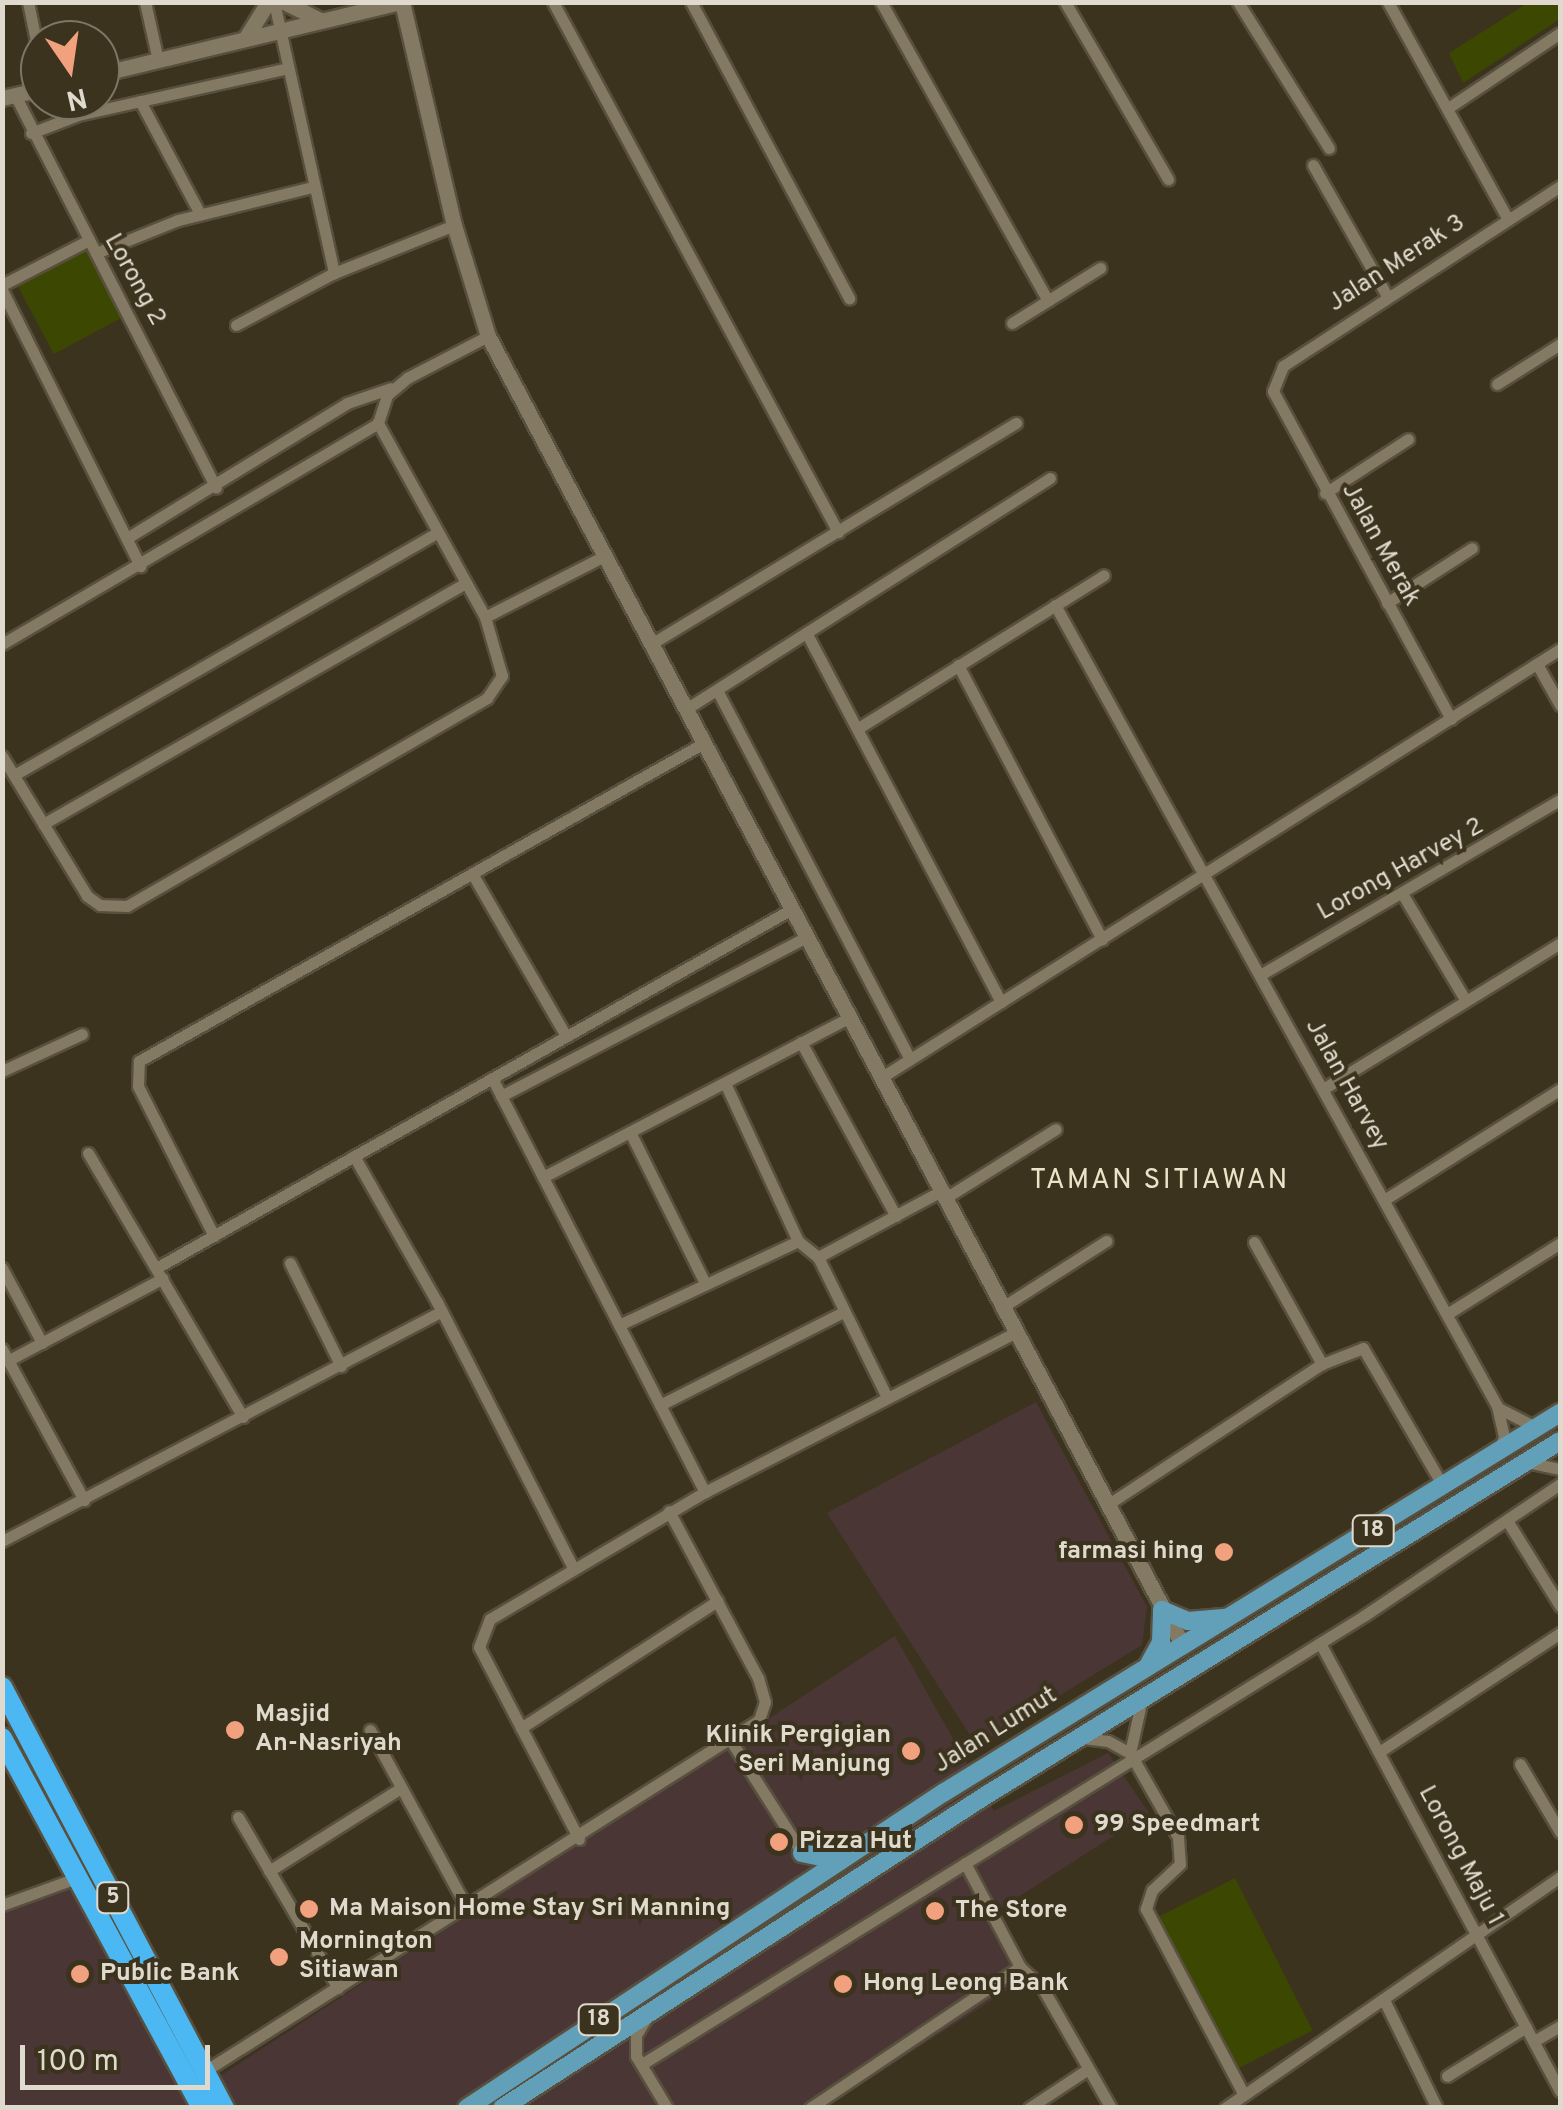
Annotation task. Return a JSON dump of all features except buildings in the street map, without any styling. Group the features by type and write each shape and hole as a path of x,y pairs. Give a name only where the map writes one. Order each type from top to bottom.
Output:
{"highway":[{"name":"5","path":"2,1688 224,2108"},
{"name":"5","path":"6,1742 202,2108"}],"main road":[{"name":"Jalan Lumut","path":"467,2108 974,1774 1145,1668 1240,1615 1560,1413"},
{"name":"Jalan Lumut","path":"502,2108 1022,1773 1234,1647 1560,1441"},
{"path":"1145,1668 1162,1642 1162,1610 1200,1622 1240,1615"},
{"path":"1160,1690 1180,1663 1183,1646 1206,1653 1234,1647"},
{"path":"974,1774 992,1784 1022,1773"},
{"path":"908,1816 934,1808 953,1818"},
{"path":"797,1889 804,1874 802,1853 840,1860"}],"street":[{"path":"146,2 158,60"},
{"path":"245,39 273,2"},
{"path":"273,2 334,273"},
{"path":"284,2 326,21"},
{"path":"120,69 401,2 454,225 488,336 790,910 945,1194 1000,1308 1183,1646"},
{"path":"553,2 838,532"},
{"path":"692,2 849,298"},
{"path":"881,2 1048,301"},
{"path":"1064,2 1168,178"},
{"path":"1238,2 1329,148"},
{"path":"1388,2 1508,219"},
{"path":"1448,108 1560,33"},
{"path":"32,132 140,101 288,68"},
{"name":"Lorong 2","path":"8,96 32,132 216,487"},
{"path":"140,101 200,214"},
{"path":"1314,165 1387,296"},
{"path":"96,253 200,214 312,186"},
{"name":"Jalan Merak 3","path":"1273,391 1283,366 1560,186"},
{"path":"236,324 334,273 454,225"},
{"path":"86,241 2,287 140,566"},
{"path":"1012,323 1100,268"},
{"path":"126,538 216,487 347,403 396,386 488,336"},
{"path":"1497,384 1560,344"},
{"path":"2,756 87,896 100,905 127,906 487,698 502,676 485,617 436,534 378,422 380,407 396,386"},
{"name":"Jalan Merak","path":"1273,391 1451,719"},
{"path":"2,644 378,422"},
{"path":"651,644 1016,423"},
{"path":"1325,493 1408,438"},
{"path":"686,708 808,636 1050,478"},
{"path":"14,775 436,534"},
{"path":"1387,604 1472,548"},
{"path":"485,617 602,557"},
{"path":"860,727 1104,574"},
{"path":"43,824 465,583"},
{"name":"Jalan Harvey","path":"1054,605 1497,1406"},
{"path":"808,636 860,727 1001,1002"},
{"path":"882,1078 1206,877 1560,649"},
{"path":"958,664 1102,940"},
{"path":"1537,664 1560,706"},
{"path":"717,690 910,1059"},
{"path":"214,1236 138,1086 139,1061 702,744"},
{"name":"Lorong Harvey 2","path":"1260,975 1560,800"},
{"path":"473,874 566,1036"},
{"path":"1403,895 1466,1001"},
{"path":"84,1500 6,1355 42,1343 214,1236 790,910"},
{"path":"502,1096 805,938"},
{"path":"1323,1089 1560,943"},
{"path":"544,1177 849,1018"},
{"path":"2,1071 82,1034"},
{"path":"802,1042 896,1216"},
{"path":"492,1078 705,1492"},
{"path":"725,1082 798,1241 818,1256 841,1313 887,1397"},
{"path":"1384,1200 1560,1089"},
{"path":"818,1256 945,1194 1056,1129"},
{"path":"630,1132 705,1282"},
{"path":"88,1154 243,1417"},
{"path":"354,1156 573,1568"},
{"path":"619,1325 798,1241"},
{"path":"1000,1308 1106,1241"},
{"path":"1254,1242 1322,1364"},
{"path":"1447,1314 1560,1243"},
{"path":"290,1263 341,1366"},
{"path":"2,1268 42,1343"},
{"path":"2,1541 438,1313"},
{"path":"660,1405 841,1313"},
{"path":"579,1839 478,1638 504,1609 669,1511 1014,1333"},
{"path":"1106,1505 1322,1364 1353,1349 1370,1352 1444,1486"},
{"path":"1497,1406 1516,1423 1538,1428"},
{"path":"1497,1406 1504,1437 1497,1453"},
{"path":"1527,1462 1560,1469"},
{"path":"642,2064 1132,1755 1320,1643 1560,1484"},
{"path":"205,2071 579,1839 759,1720 765,1702 669,1511"},
{"path":"1508,1522 1560,1606"},
{"path":"520,1728 717,1600"},
{"path":"1379,1752 1560,1633"},
{"name":"Lorong Maju 1","path":"1320,1643 1560,2091"},
{"path":"1132,1755 1142,1699"},
{"path":"370,1730 467,1908"},
{"path":"1079,1738 1108,1740 1132,1755 1184,1853 1148,1900 1152,1927 1244,2095"},
{"path":"731,1741 802,1853"},
{"path":"1520,1764 1560,1832"},
{"path":"269,1871 401,1788"},
{"path":"238,1817 338,1988"},
{"path":"965,1863 1020,1967 1042,1987 1110,2108"},
{"path":"2,1905 79,1877"},
{"path":"1225,2108 1560,1878"},
{"path":"810,2108 1020,1967"},
{"path":"1384,2000 1432,2106"},
{"path":"652,2010 634,2046 667,2108"},
{"path":"1534,2041 1560,2026"},
{"path":"1447,2076 1526,2027"},
{"path":"1029,2108 1088,2069"}],"shaded area":[{"path":"1036,1402 1147,1607 1142,1645 977,1746 827,1513"},
{"path":"895,1636 994,1811 1108,1753 1149,1813 989,1916 1026,1978 826,2107 3,2108 3,1910 90,1878 220,2076"}],"green space":[{"path":"1529,2 1560,3 1560,19 1463,83 1449,53"},
{"path":"87,248 124,317 54,354 17,285"},
{"path":"1235,1878 1313,2030 1227,2074 1149,1922"}],"place":[{"name":"farmasi hing","path":"1224,1552"},
{"name":"Masjid An-Nasriyah","path":"235,1730"},
{"name":"Klinik Pergigian Seri Manjung","path":"911,1751"},
{"name":"99 Speedmart","path":"1074,1825"},
{"name":"Pizza Hut","path":"779,1842"},
{"name":"Ma Maison Home Stay Sri Manning","path":"309,1909"},
{"name":"The Store","path":"935,1911"},
{"name":"Mornington Sitiawan","path":"279,1957"},
{"name":"Public Bank","path":"80,1974"},
{"name":"Hong Leong Bank","path":"843,1984"}],"district":[{"name":"TAMAN SITIAWAN","path":"1160,1181"}]}
